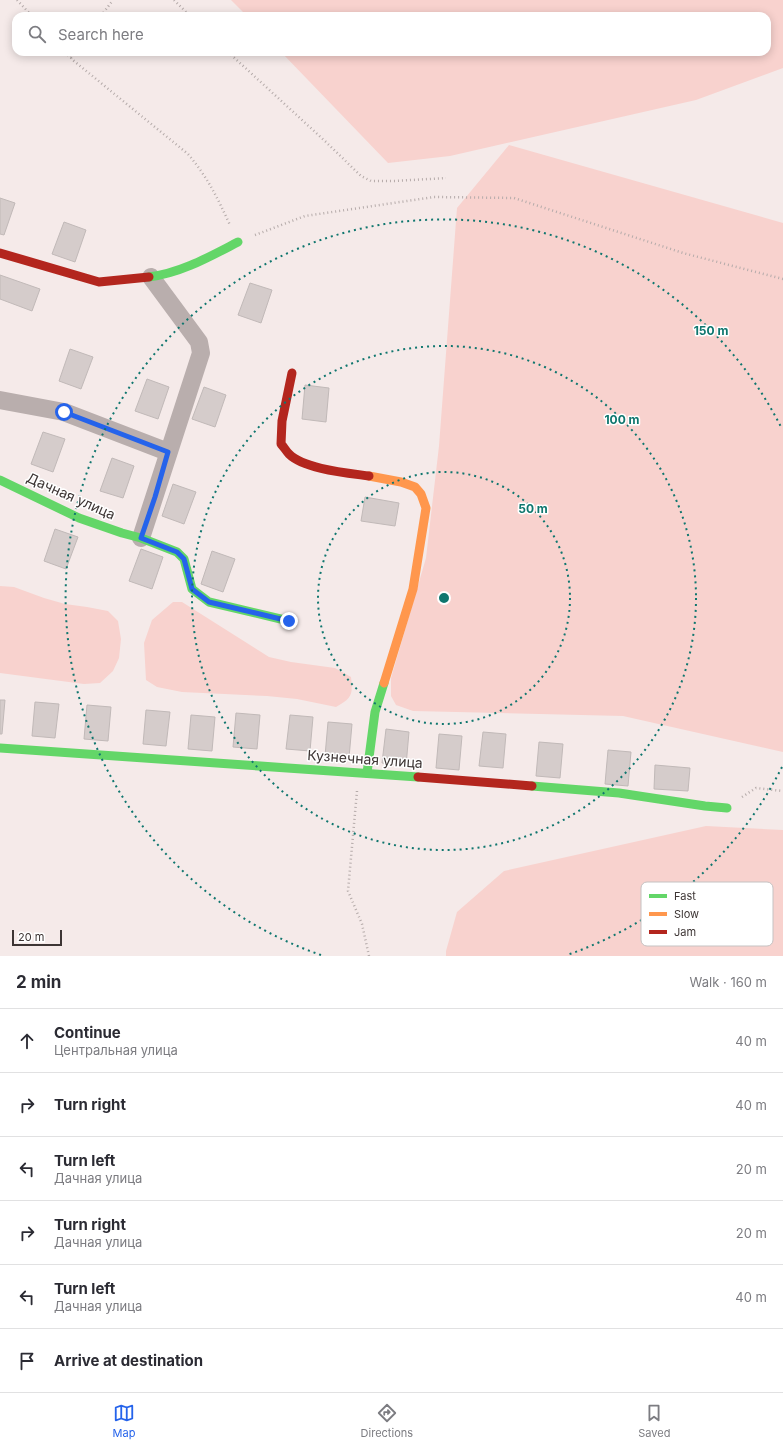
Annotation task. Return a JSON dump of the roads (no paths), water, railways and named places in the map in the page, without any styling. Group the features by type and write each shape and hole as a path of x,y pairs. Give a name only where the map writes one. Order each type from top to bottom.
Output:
{"street":[{"path":"0,253 99,282 151,277 171,273 197,263 238,242"},
{"path":"141,538 201,353 199,342 151,277"},
{"path":"292,372 289,381 281,433 281,444 290,455 304,463 337,471 403,483 416,488 422,496 426,508 413,589 375,712 363,773"},
{"path":"0,400 64,412 168,452"},
{"name":"Дачная улица","path":"0,480 79,518 141,538 177,552 184,559 192,589 209,602 289,621"},
{"name":"Кузнечная улица","path":"0,748 619,792 705,806 727,808"}]}
